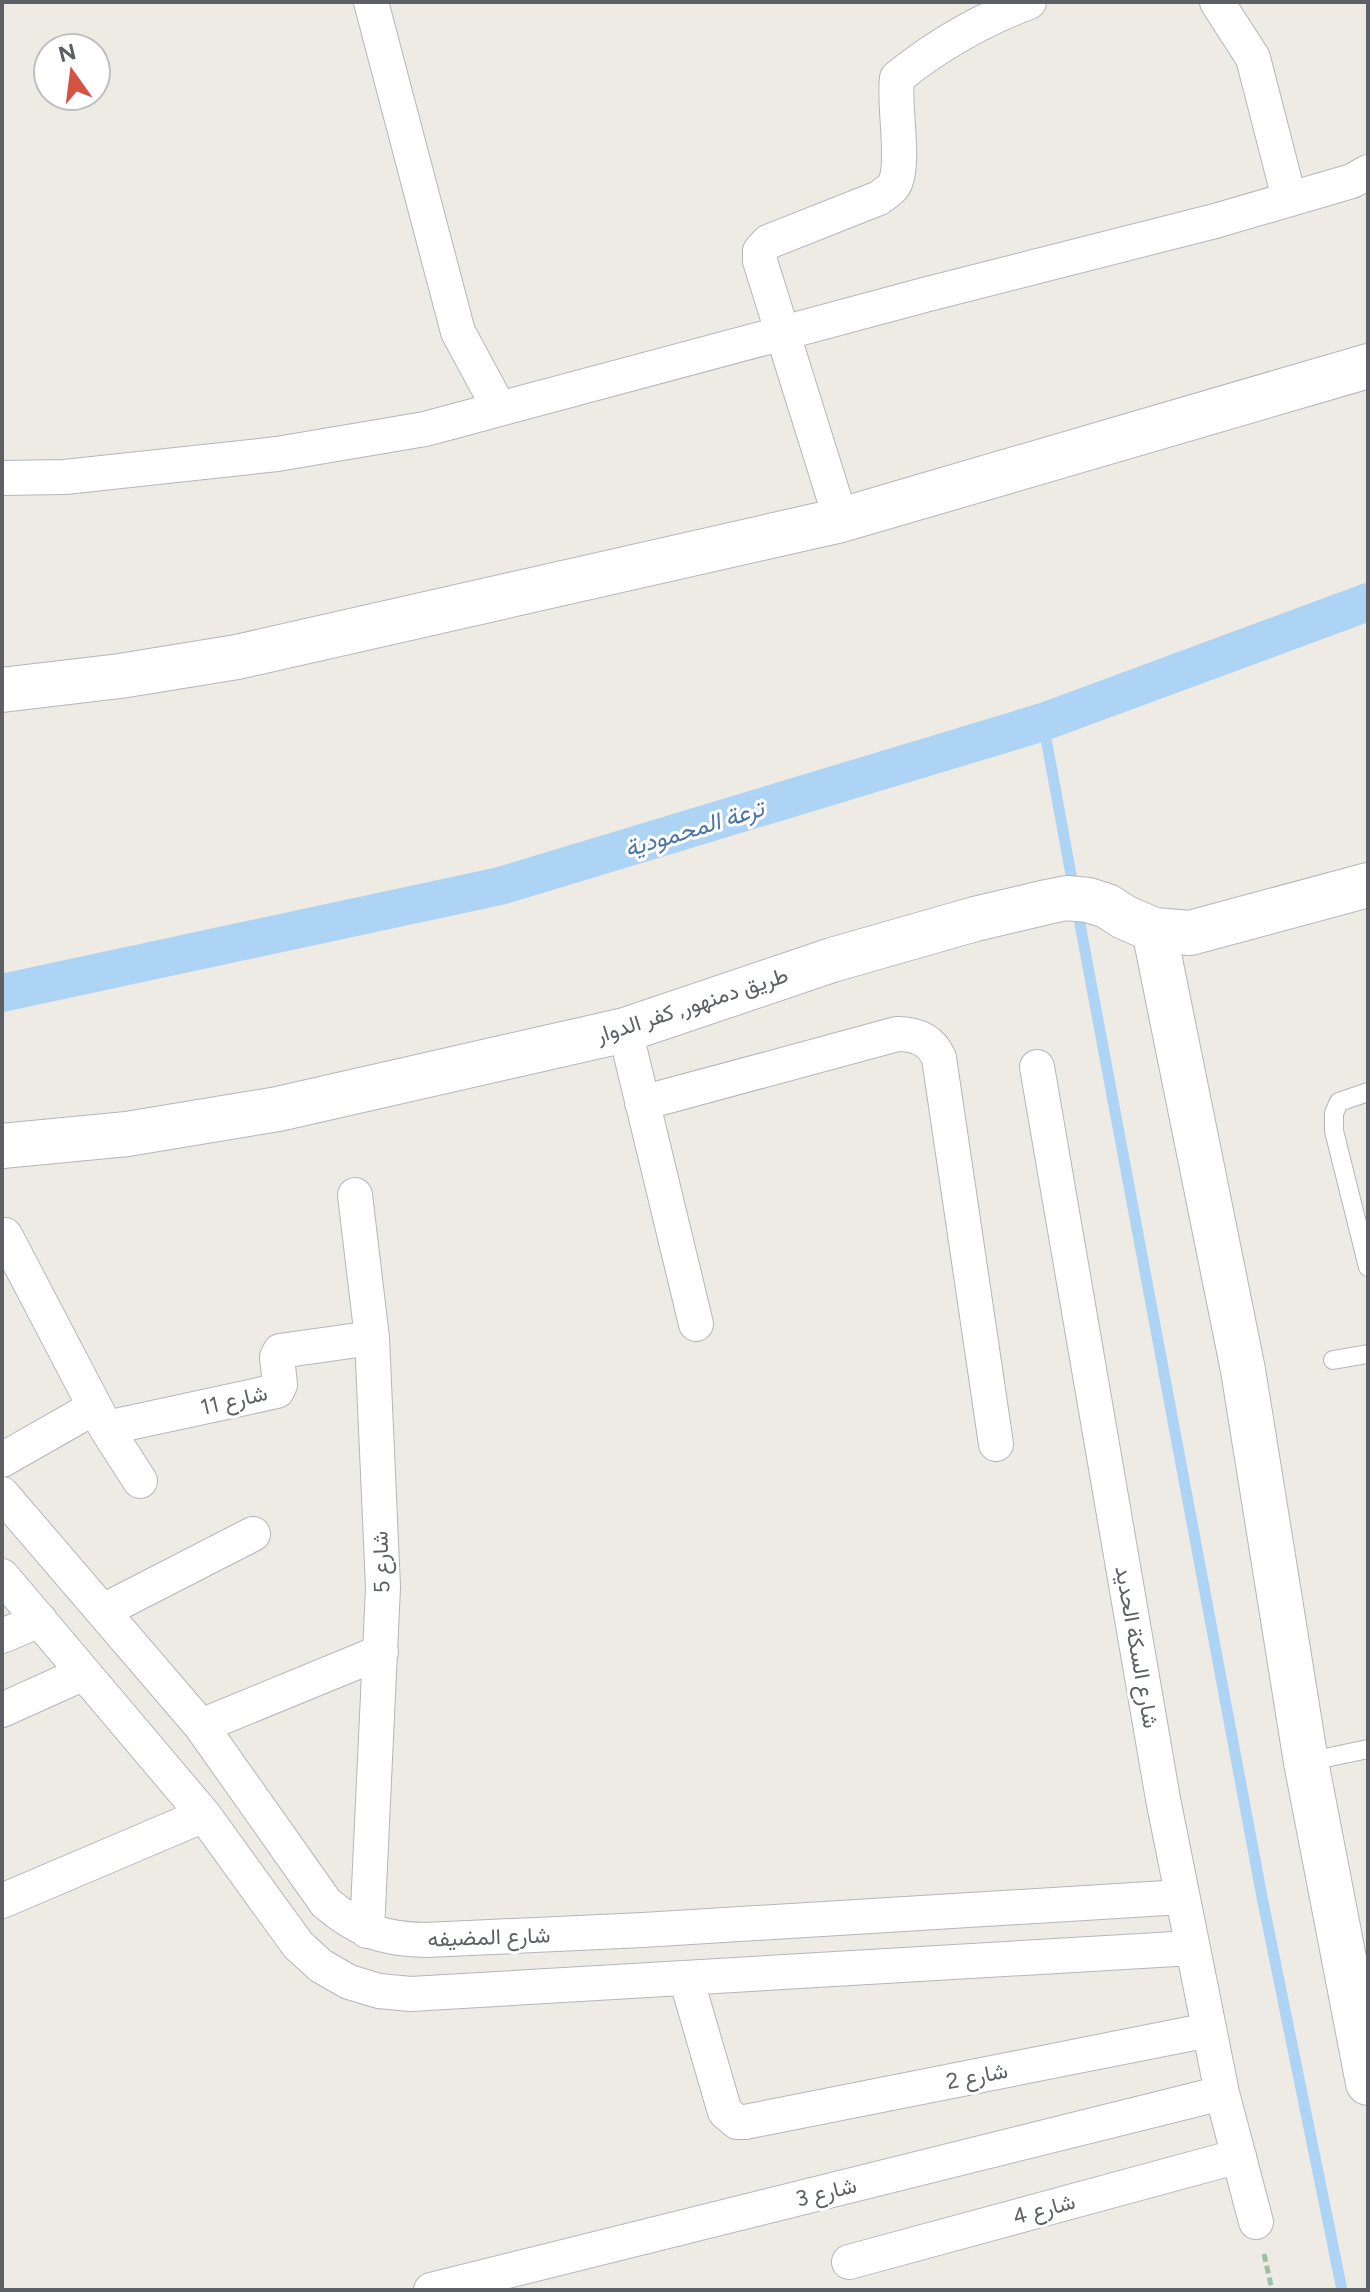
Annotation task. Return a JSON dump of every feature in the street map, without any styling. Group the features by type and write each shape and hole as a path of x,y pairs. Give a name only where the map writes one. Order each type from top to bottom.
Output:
{"street":[{"path":"371,2 458,332 499,408"},
{"path":"841,520 781,335 760,261 760,251 768,242 879,198 893,186 899,167 897,78 988,18 1029,2"},
{"path":"1217,2 1253,58 1289,198"},
{"path":"2,478 65,477 277,454 425,429 943,290 1215,221 1352,181 1368,172"},
{"path":"2,690 120,676 237,657 841,520 1368,366"},
{"name":"طريق دمنهور, كفر الدوار","path":"2,1146 127,1134 278,1109 625,1030 832,960 975,919 1067,898 1107,906 1154,930 1190,933 1368,885"},
{"path":"1154,930 1243,1370 1306,1762 1368,2083"},
{"path":"625,1030 696,1324"},
{"path":"642,1103 897,1034 919,1036 928,1042 939,1058 996,1444"},
{"name":"شارع السكة الحديد","path":"1037,1067 1163,1799 1222,2093 1256,2222"},
{"name":"شارع 5","path":"355,1195 372,1338 383,1587 367,1931"},
{"path":"5,1235 100,1418 140,1481"},
{"name":"شارع 11","path":"100,1418 277,1391 280,1385 277,1357 280,1351 372,1338"},
{"path":"2,1460 100,1418"},
{"name":"شارع المضيفه","path":"2,1494 201,1726 326,1903 345,1919 367,1931 395,1939 426,1940 1182,1897"},
{"path":"103,1611 253,1534"},
{"path":"2,1576 204,1815 298,1945 321,1966 349,1982 379,1991 411,1994 1192,1948"},
{"path":"2,1636 40,1620"},
{"path":"201,1726 381,1652"},
{"path":"2,1710 84,1673"},
{"path":"2,1901 204,1815"},
{"path":"643,1930 647,1980"},
{"name":"شارع 2","path":"686,1978 725,2112 737,2122 1209,2030"},
{"name":"شارع 3","path":"431,2290 1222,2093"},
{"name":"شارع 4","path":"849,2262 1239,2156"}],"lane":[{"path":"1368,1092 1339,1102 1334,1113 1334,1131 1368,1267"},
{"path":"1333,1360 1368,1354"},
{"path":"1306,1762 1368,1749"}],"waterway":[{"name":"ترعة المحمودية","path":"2,993 500,886 1043,722 1368,602"},
{"path":"1043,722 1074,891"},
{"path":"1077,908 1262,1897 1342,2290"}]}
